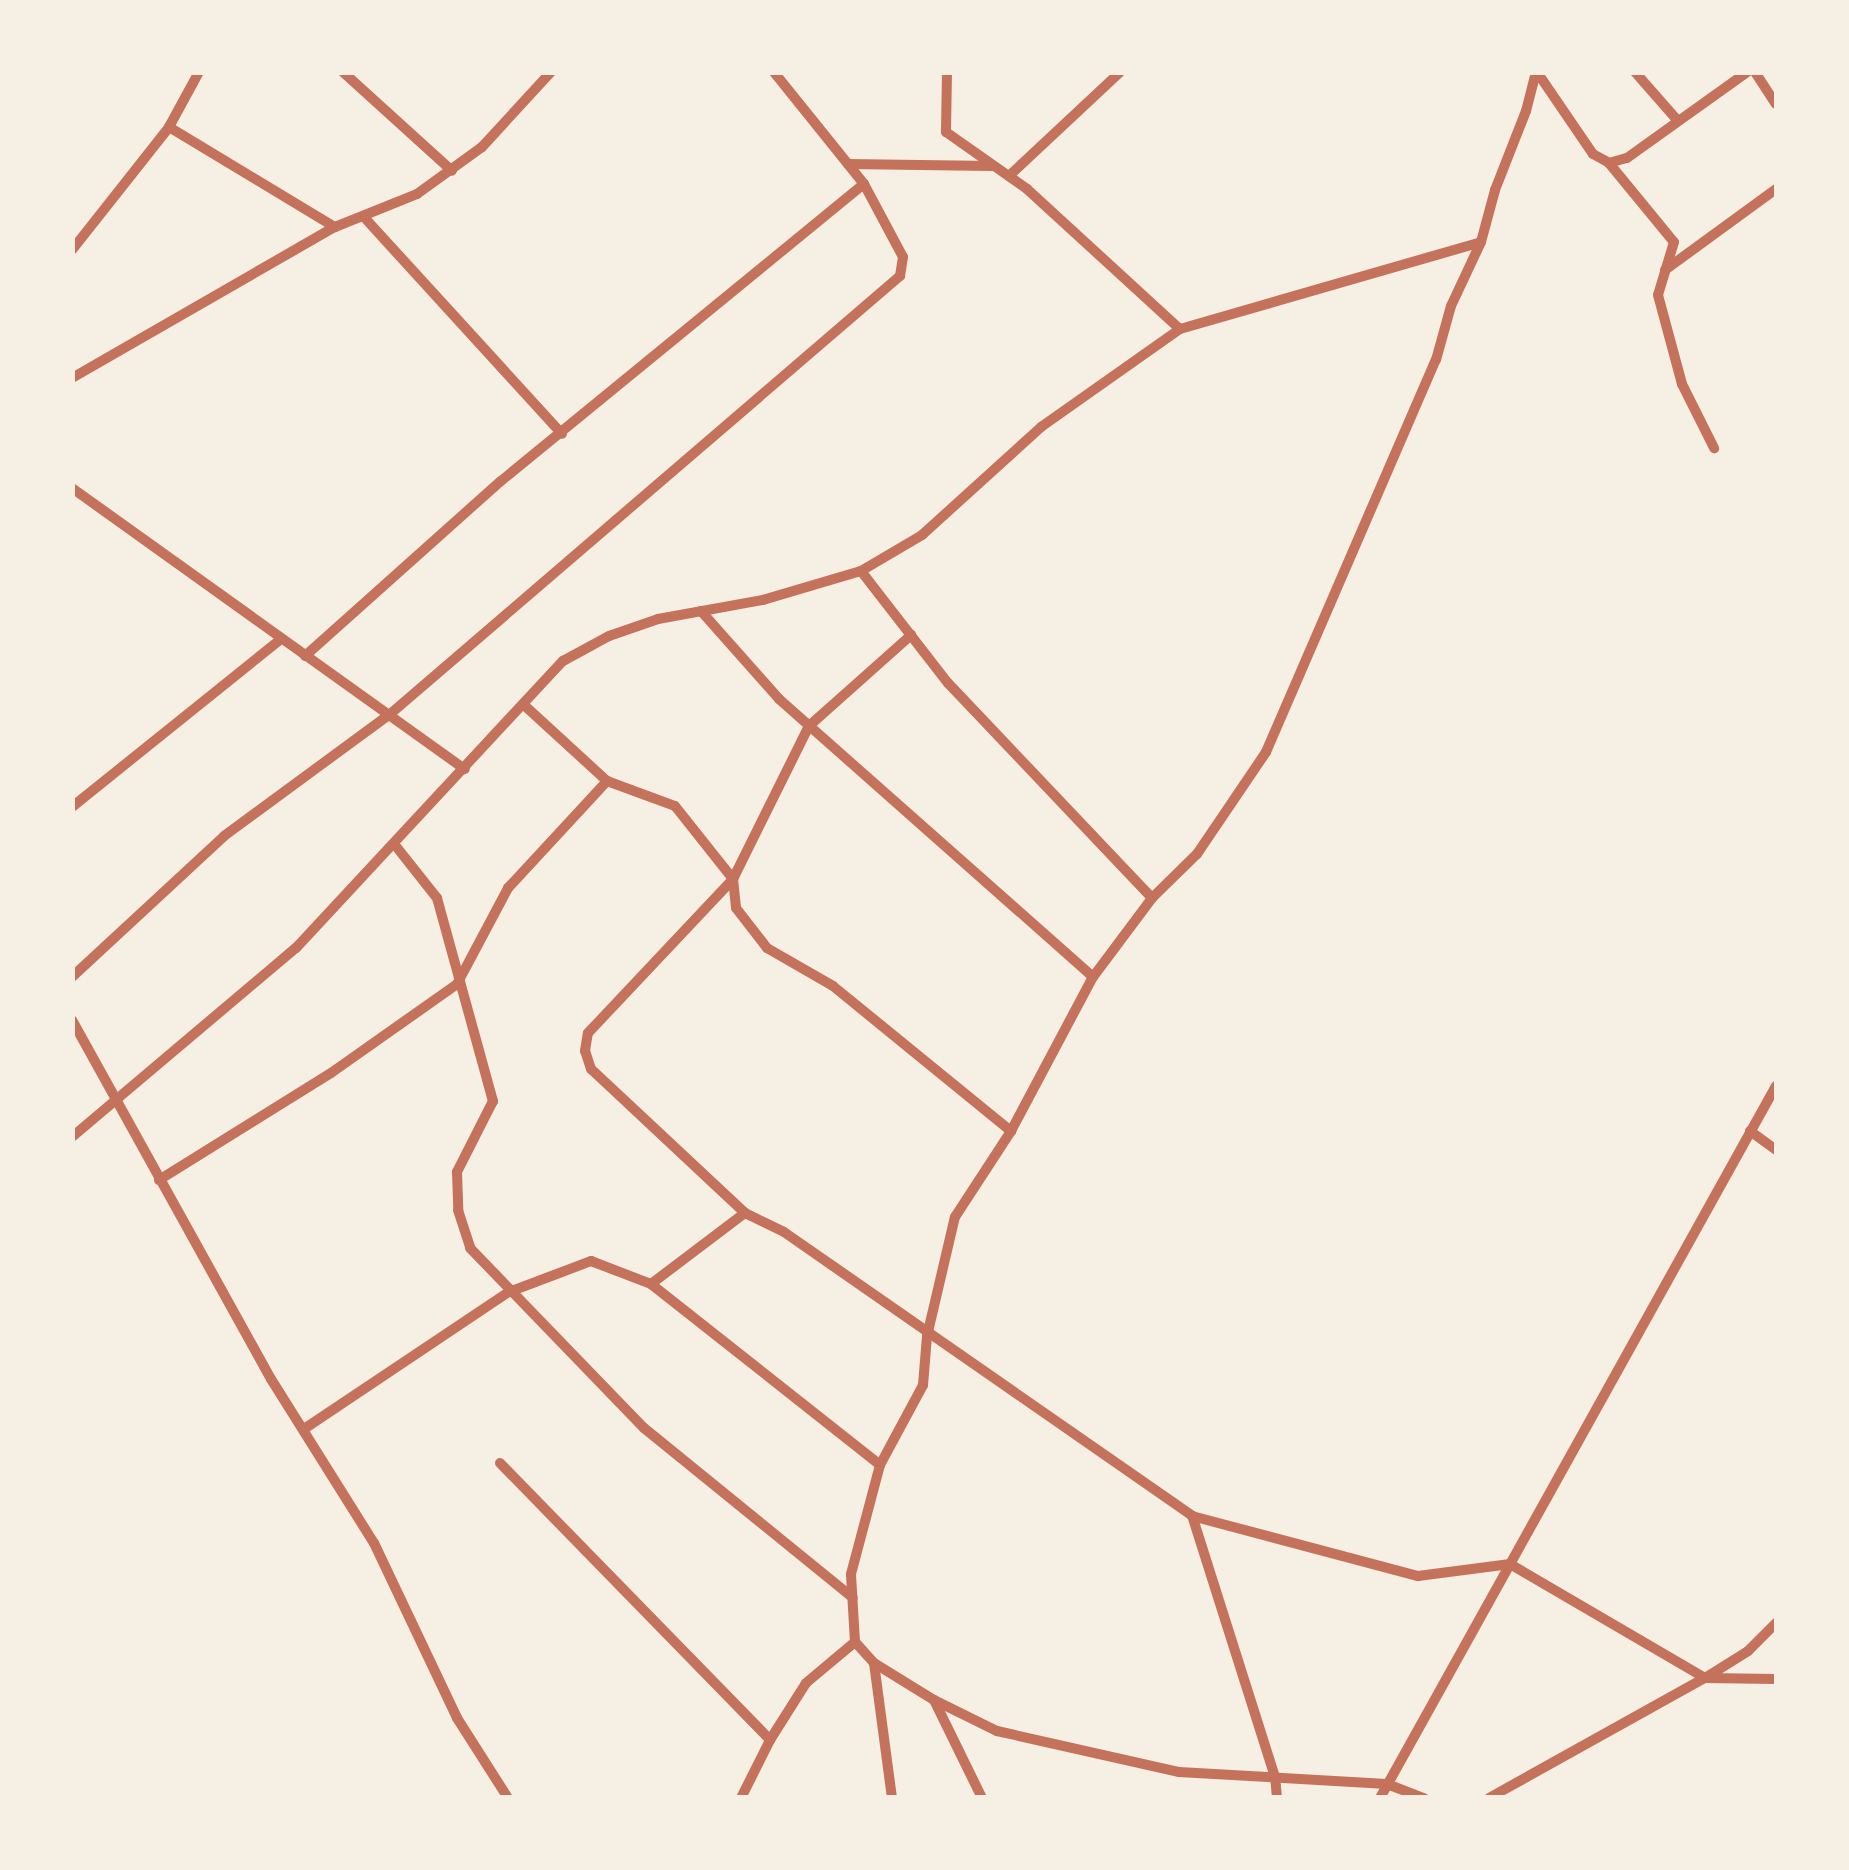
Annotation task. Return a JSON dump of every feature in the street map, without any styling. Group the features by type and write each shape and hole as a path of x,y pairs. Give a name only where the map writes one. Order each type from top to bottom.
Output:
{"street":[{"path":"72,250 169,127 199,72"},
{"path":"343,72 452,171"},
{"path":"72,378 335,227 417,194 482,147 551,72"},
{"path":"72,977 224,836 389,715 900,276 903,258 864,184 774,72"},
{"path":"947,72 946,132 1009,176 1180,329"},
{"path":"1009,176 1120,72"},
{"path":"1536,72 1592,154 1609,163 1674,242 1658,295 1682,384 1714,448"},
{"path":"1424,1798 1387,1784 1179,1772 997,1731 934,1700 874,1663 855,1642 851,1574 880,1465 923,1386 927,1336 955,1217 1011,1131 1093,977 1152,898 1197,854 1266,752 1436,360 1451,306 1481,242 1536,72"},
{"path":"1635,72 1678,121"},
{"path":"1609,163 1626,158 1746,72"},
{"path":"1755,72 1776,104"},
{"path":"169,127 335,227"},
{"path":"848,164 994,166"},
{"path":"305,656 501,481 864,184"},
{"path":"1665,270 1776,189"},
{"path":"362,216 562,434"},
{"path":"72,1137 296,948 563,661 609,636 658,618 763,600 861,571 922,536 1041,427 1180,329 1481,242"},
{"path":"72,488 465,769"},
{"path":"861,571 948,683 1152,898"},
{"path":"701,611 779,699 1093,977"},
{"path":"911,635 809,726 734,879 588,1033 585,1051 591,1069 745,1213 784,1232 927,1336 1192,1516 1418,1576 1510,1564 1705,1678 1776,1679"},
{"path":"72,806 280,639"},
{"path":"524,704 607,781 675,806 734,879 736,908 766,948 833,986 1011,1131"},
{"path":"159,1180 331,1073 458,984 508,888 607,781"},
{"path":"395,844 437,898 492,1101 457,1172 458,1210 470,1248 644,1428 854,1598"},
{"path":"72,1020 114,1103 271,1379 374,1543 457,1718 508,1798"},
{"path":"1380,1798 1776,1086"},
{"path":"1750,1131 1776,1150"},
{"path":"651,1284 745,1213"},
{"path":"304,1429 509,1292 591,1262 651,1284 880,1465"},
{"path":"500,1464 770,1740"},
{"path":"1192,1516 1275,1778 1277,1798"},
{"path":"1489,1798 1705,1678 1748,1651 1776,1623"},
{"path":"741,1798 770,1740 806,1683 855,1642"},
{"path":"874,1663 892,1798"},
{"path":"934,1700 982,1798"}]}
